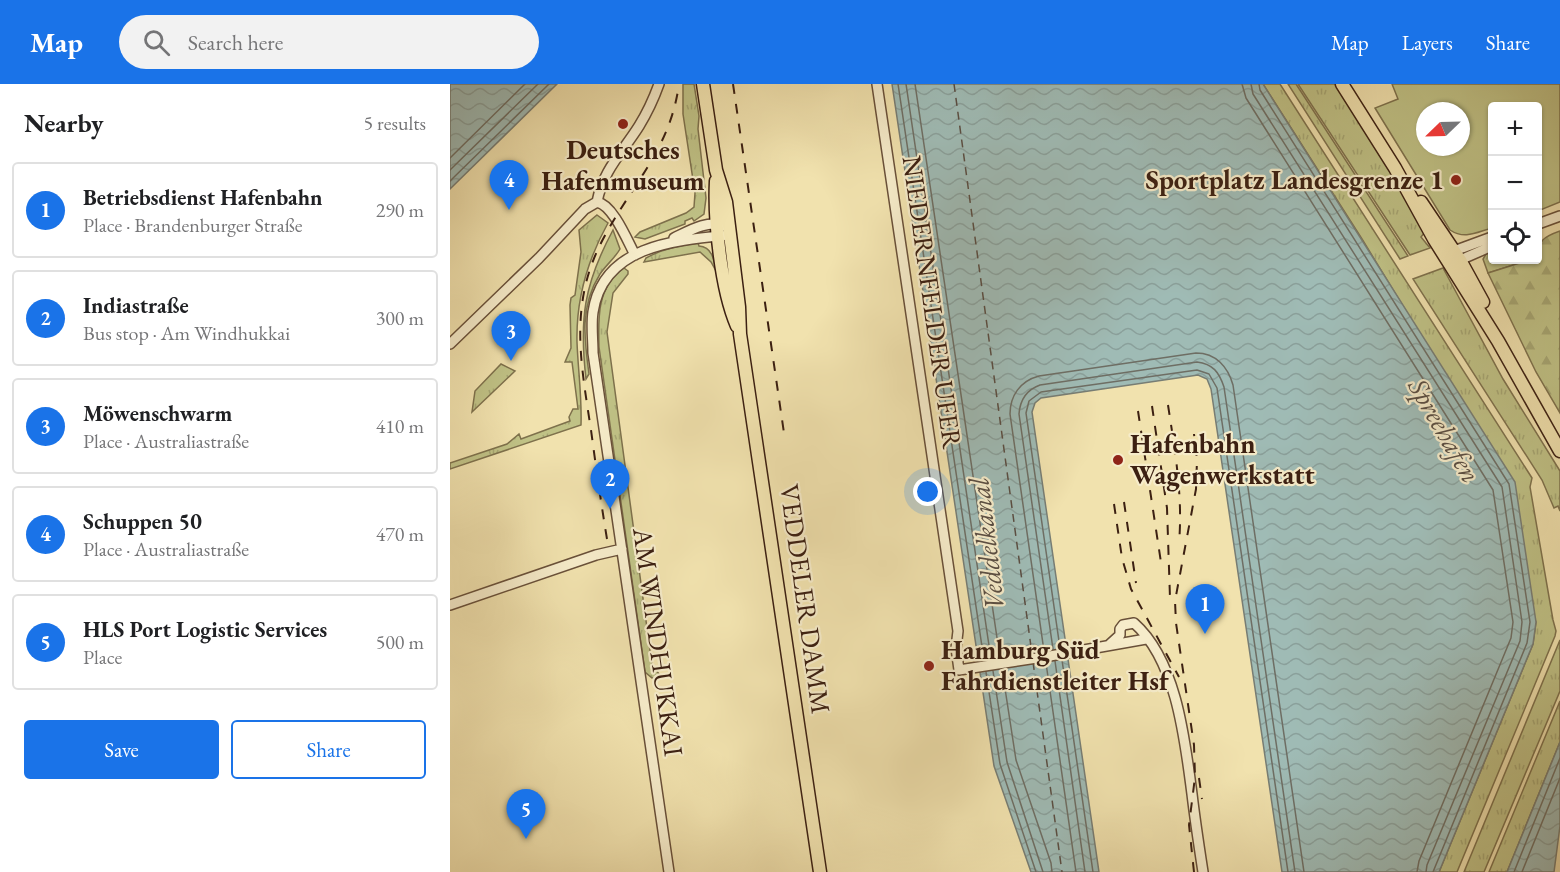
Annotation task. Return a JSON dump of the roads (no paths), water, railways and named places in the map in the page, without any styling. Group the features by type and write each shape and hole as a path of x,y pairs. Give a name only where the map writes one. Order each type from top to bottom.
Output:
{"main road":[{"name":"VEDDELER DAMM","path":"703,84 716,170 715,203 722,231 730,309 740,334 820,872"},
{"path":"1342,84 1395,168 1430,215 1520,384 1560,451"},
{"path":"1454,257 1467,273 1489,315 1498,341"}],"street":[{"path":"450,344 539,258 585,209 597,202 600,186 607,170 640,125 659,84"},
{"name":"NIEDERNFELDER UFER","path":"877,84 958,632 956,648 959,670 1078,651 1109,645 1124,639"},
{"path":"597,202 609,210 635,255"},
{"path":"1542,223 1560,216"},
{"name":"AM WINDHUKKAI","path":"669,872 593,353 593,312 604,281 616,267 635,255 699,227 722,231"},
{"path":"1454,257 1488,239"},
{"path":"1454,257 1488,247"},
{"path":"450,605 596,555 622,549"},
{"path":"1146,639 1124,639 1120,629 1123,625 1134,623 1140,629 1160,658 1171,684 1184,736 1203,872"}],"water":[{"path":"450,84 557,84 450,189"},
{"path":"892,84 1263,84 1515,482 1536,622 1533,644 1439,872 1282,872 1211,389 1207,379 1198,375 1041,398 1035,403 1032,412 1099,872 1031,872 994,766"},
{"path":"1560,742 1560,826 1554,872 1507,872"}],"railway":[{"path":"607,539 581,358 581,312 591,266 612,223 658,149 674,108 679,84"},
{"path":"733,84 784,433"},
{"path":"1168,405 1179,491 1179,543"},
{"path":"1152,406 1167,508 1170,598"},
{"path":"1138,411 1162,569"},
{"path":"1194,434 1197,460 1196,489 1175,601 1176,623 1194,745 1195,777 1189,825 1194,872"},
{"path":"1124,502 1136,583"},
{"path":"1114,504 1122,558 1131,589 1179,677"},
{"path":"1199,778 1202,799"}],"place":[{"name":"Deutsches Hafenmuseum","path":"623,124"},
{"name":"Sportplatz Landesgrenze 1","path":"1456,180"},
{"name":"Schuppen 50","path":"509,210"},
{"name":"Möwenschwarm","path":"511,361"},
{"name":"Hafenbahn Wagenwerkstatt","path":"1118,460"},
{"name":"Indiastraße","path":"610,509"},
{"name":"Betriebsdienst Hafenbahn","path":"1205,634"},
{"name":"Hamburg Süd Fahrdienstleiter Hsf","path":"929,666"},
{"name":"HLS Port Logistic Services","path":"526,839"}],"water label":[{"name":"Spreehafen","path":"1445,430"},
{"name":"Veddelkanal","path":"986,544"}]}
